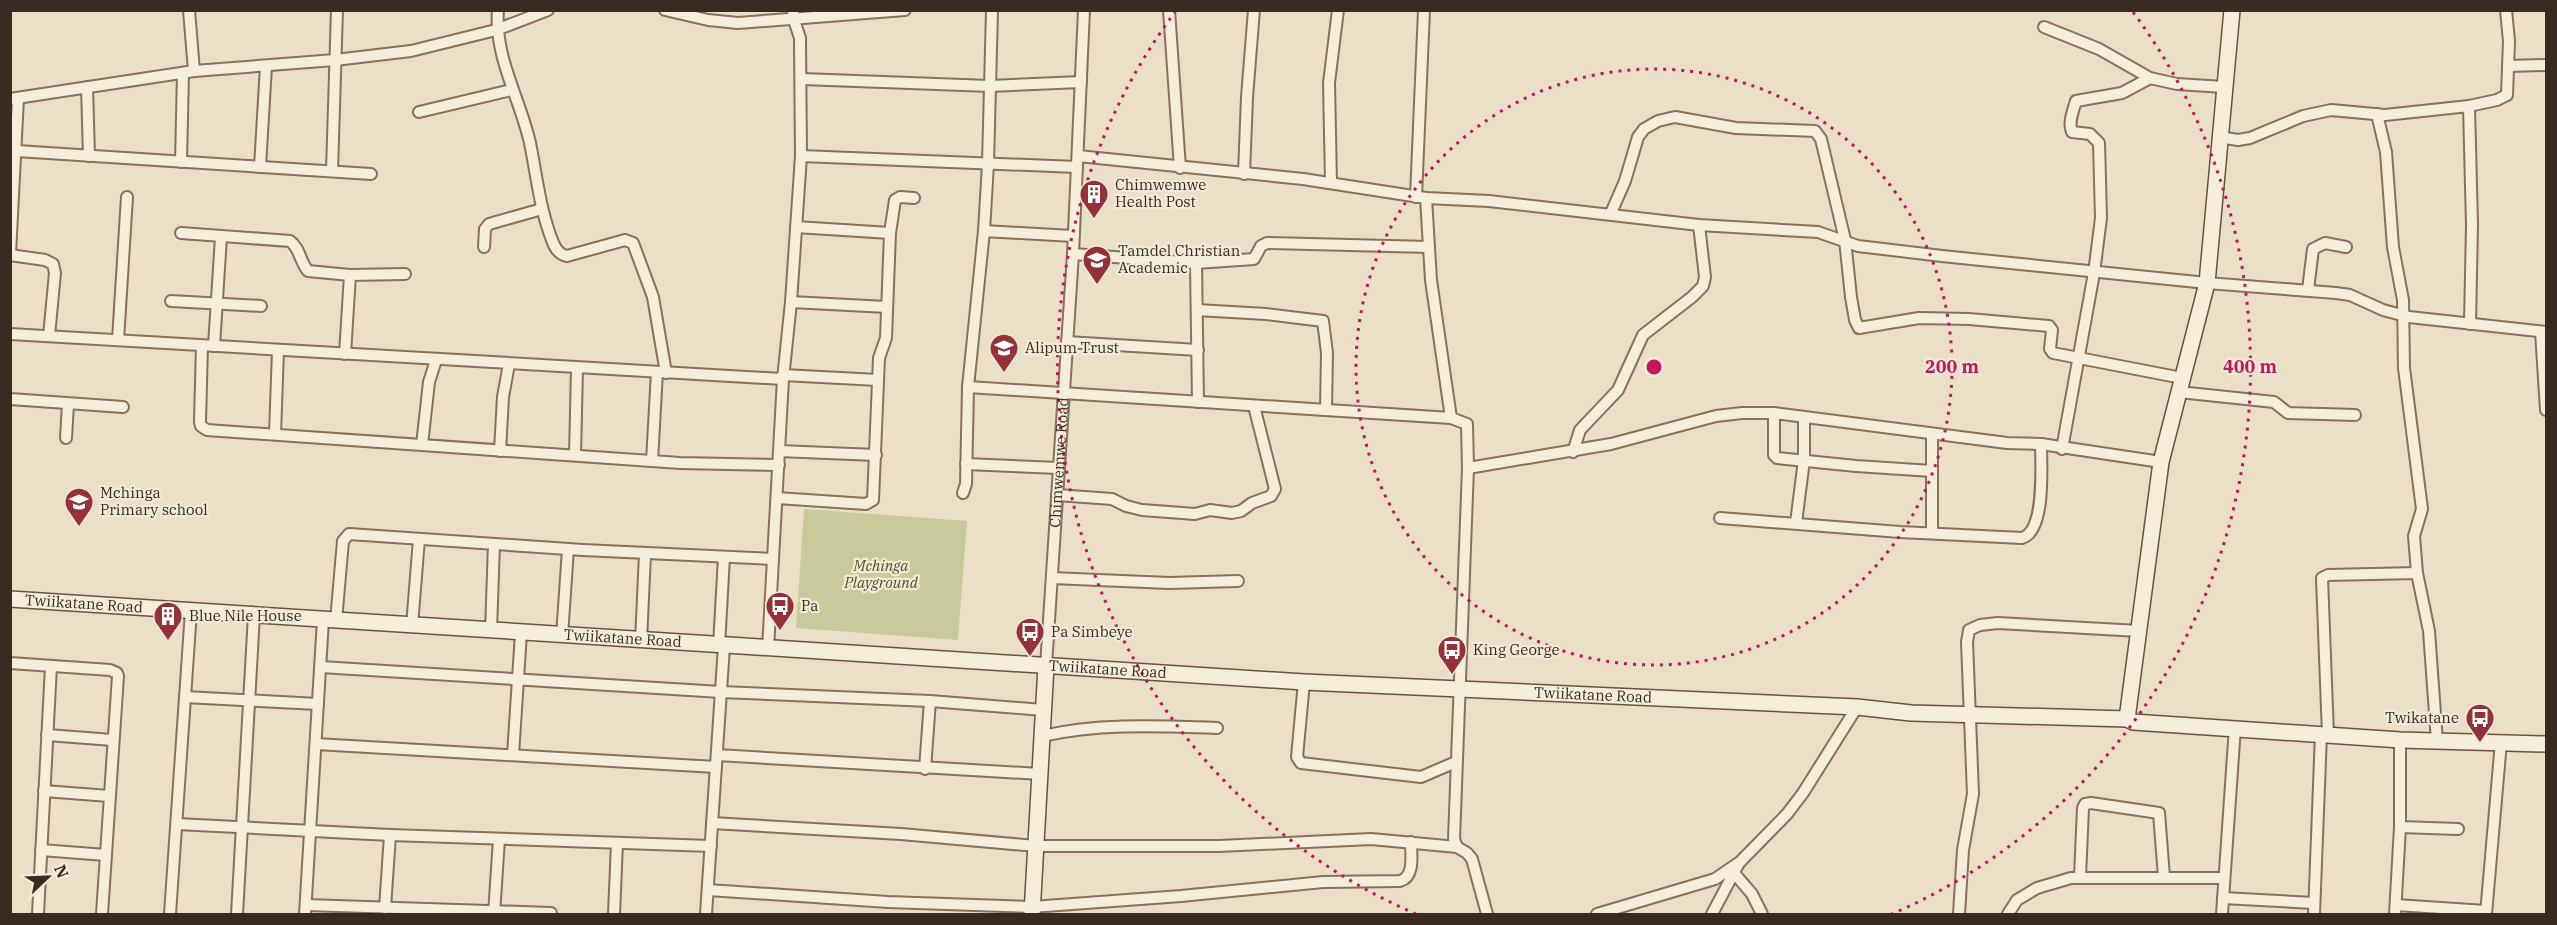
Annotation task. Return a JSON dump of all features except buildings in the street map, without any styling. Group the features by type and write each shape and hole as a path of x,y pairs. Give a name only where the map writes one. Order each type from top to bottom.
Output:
{"street":[{"path":"181,162 188,72 189,10"},
{"path":"332,171 337,10"},
{"path":"498,10 496,30 512,90 527,133 542,209 555,247 562,255 572,255 625,240 633,243 653,297 661,373 652,461"},
{"path":"49,336 55,273 53,264 45,260 10,254 17,151 14,98 188,72 336,60 442,45 496,30 548,10"},
{"path":"665,10 723,23 793,15 905,10"},
{"path":"963,493 966,484 968,387 984,231 992,10"},
{"name":"Chimwemwe Road","path":"1032,911 1073,254 1084,10"},
{"path":"1169,10 1180,168"},
{"path":"1244,174 1254,10"},
{"path":"1331,183 1329,83 1338,10"},
{"path":"1424,10 1421,198 1451,418"},
{"path":"2130,721 2161,462 2206,283 2232,10"},
{"path":"2219,137 2238,140 2250,138 2303,116 2331,110 2377,114 2469,106 2507,96 2509,41 2506,10"},
{"path":"768,649 783,377 791,302 801,156 800,38 793,15"},
{"path":"2044,27 2099,49 2150,78 2177,84 2224,87"},
{"path":"2508,66 2547,65"},
{"path":"260,167 266,66"},
{"path":"2062,449 2094,273 2101,218 2100,143 2090,134 2072,132 2070,127 2073,111 2076,101 2122,93 2150,78"},
{"path":"802,79 990,86 1081,82"},
{"path":"87,87 89,156"},
{"path":"419,112 512,90"},
{"path":"2469,106 2472,225 2470,324"},
{"path":"2377,114 2386,152 2393,246 2403,300 2404,368 2422,509 2415,536 2417,573 2428,631 2437,741"},
{"path":"1611,213 1638,137 1644,129 1658,121 1675,117 1736,128 1813,130 1820,136 1845,240 1855,320 1859,328 1919,318 1969,318 2049,326 2052,330 2051,351 2180,385 2274,402 2288,413 2355,415"},
{"path":"17,151 371,174"},
{"path":"801,156 988,164 1077,162 1180,168 1331,183 1421,198 1489,201 1611,213 1699,225 1806,230 1874,248 2094,273 2350,295 2383,310 2403,315 2544,332 2547,410"},
{"path":"118,340 127,197"},
{"path":"777,498 869,503 874,496 879,358 886,338 890,233 895,200 900,197 914,198"},
{"path":"484,247 485,229 489,224 542,209"},
{"path":"1573,452 1580,430 1618,390 1642,337 1703,286 1705,277 1699,225"},
{"path":"796,227 890,233"},
{"path":"984,231 1073,236"},
{"path":"181,233 290,241 296,247 308,271 350,275 405,274"},
{"path":"221,237 217,302 208,346 200,422 203,429 652,461 779,465"},
{"path":"1073,254 1196,262 1254,259 1261,246 1268,243 1429,248"},
{"path":"2308,290 2313,249 2325,243 2346,247"},
{"path":"1196,262 1198,402"},
{"path":"345,354 350,275"},
{"path":"171,301 261,306"},
{"path":"791,302 887,307"},
{"path":"1197,310 1266,314 1323,321 1327,353 1326,410"},
{"path":"10,334 661,373 878,380"},
{"path":"1067,342 1198,350"},
{"path":"275,434 278,350"},
{"path":"422,445 429,382 436,360"},
{"path":"500,451 503,397 509,364"},
{"path":"574,455 577,368"},
{"path":"968,387 1451,418 1468,425 1456,762 1454,839 1457,847"},
{"path":"10,399 123,407"},
{"path":"66,438 68,404"},
{"path":"1057,495 1112,499 1142,510 1195,514 1210,510 1232,513 1241,511 1252,503 1271,496 1275,489 1254,406"},
{"path":"1468,468 1573,452 1716,416 1742,413 1774,413 1932,434 2042,444 2062,449 2161,462"},
{"path":"1774,413 1775,456 1932,471"},
{"path":"1796,523 1804,460 1804,418"},
{"path":"1932,434 1932,533"},
{"path":"1720,518 2014,539 2030,534 2035,525 2039,502 2042,444"},
{"path":"779,451 876,454"},
{"path":"966,464 1059,468"},
{"path":"551,913 385,908 305,910 321,667 343,541 346,536 645,554 773,559"},
{"path":"412,626 419,539"},
{"path":"491,632 494,544"},
{"path":"562,636 568,549"},
{"path":"641,641 645,554"},
{"path":"706,915 721,692 724,557"},
{"path":"2223,898 2314,909 2324,735 2322,578 2328,575 2417,573"},
{"path":"1052,578 1169,583 1238,581"},
{"name":"Twiikatane Road","path":"10,599 491,632 1304,682 1857,707 1971,716 2130,721 2400,740 2547,744"},
{"path":"170,915 191,611"},
{"path":"237,915 254,615"},
{"path":"1959,915 1963,850 1973,794 1967,642 1969,630 1973,627 1998,623 2139,631"},
{"path":"513,755 521,633"},
{"path":"10,663 110,670 117,673 102,915"},
{"path":"38,915 51,666"},
{"path":"321,667 721,692 930,701 1043,710"},
{"path":"1304,682 1297,757 1301,763 1421,777 1456,762"},
{"path":"185,697 318,705"},
{"path":"925,769 930,701"},
{"path":"1597,915 1715,879 1740,862 1787,814 1803,793 1857,707"},
{"path":"1042,736 1084,728 1130,725 1216,728"},
{"path":"2222,915 2235,728"},
{"path":"47,735 113,740"},
{"path":"2400,740 2400,827 2396,910 2486,913 2501,742"},
{"path":"316,744 716,767"},
{"path":"717,755 1040,774"},
{"path":"44,791 109,796"},
{"path":"2080,877 2083,808 2091,803 2160,813 2164,877"},
{"path":"712,823 900,834 1036,846 1219,846 1351,839 1457,847 1472,859 1487,915"},
{"path":"177,824 242,829 711,846"},
{"path":"2400,827 2458,829"},
{"path":"385,908 390,835"},
{"path":"494,913 499,838"},
{"path":"708,890 1032,911 1312,883 1400,881 1405,880 1410,874 1411,842"},
{"path":"614,915 617,843"},
{"path":"41,850 106,855"},
{"path":"1712,915 1740,862"},
{"path":"1734,873 1752,894 1762,915"},
{"path":"2008,915 2017,900 2037,888 2056,881 2080,877 2224,878"}],"green space":[{"name":"Mchinga Playground","path":"804,509 967,521 958,640 796,628"}],"place":[{"name":"Chimwemwe Health Post","path":"1094,220"},
{"name":"Tamdel Christian Academic","path":"1097,286"},
{"name":"Alipum Trust","path":"1004,374"},
{"name":"Mchinga Primary school","path":"79,528"},
{"name":"Pa","path":"780,632"},
{"name":"Blue Nile House","path":"168,642"},
{"name":"Pa Simbeye","path":"1030,658"},
{"name":"King George","path":"1452,676"},
{"name":"Twikatane","path":"2480,744"}]}
